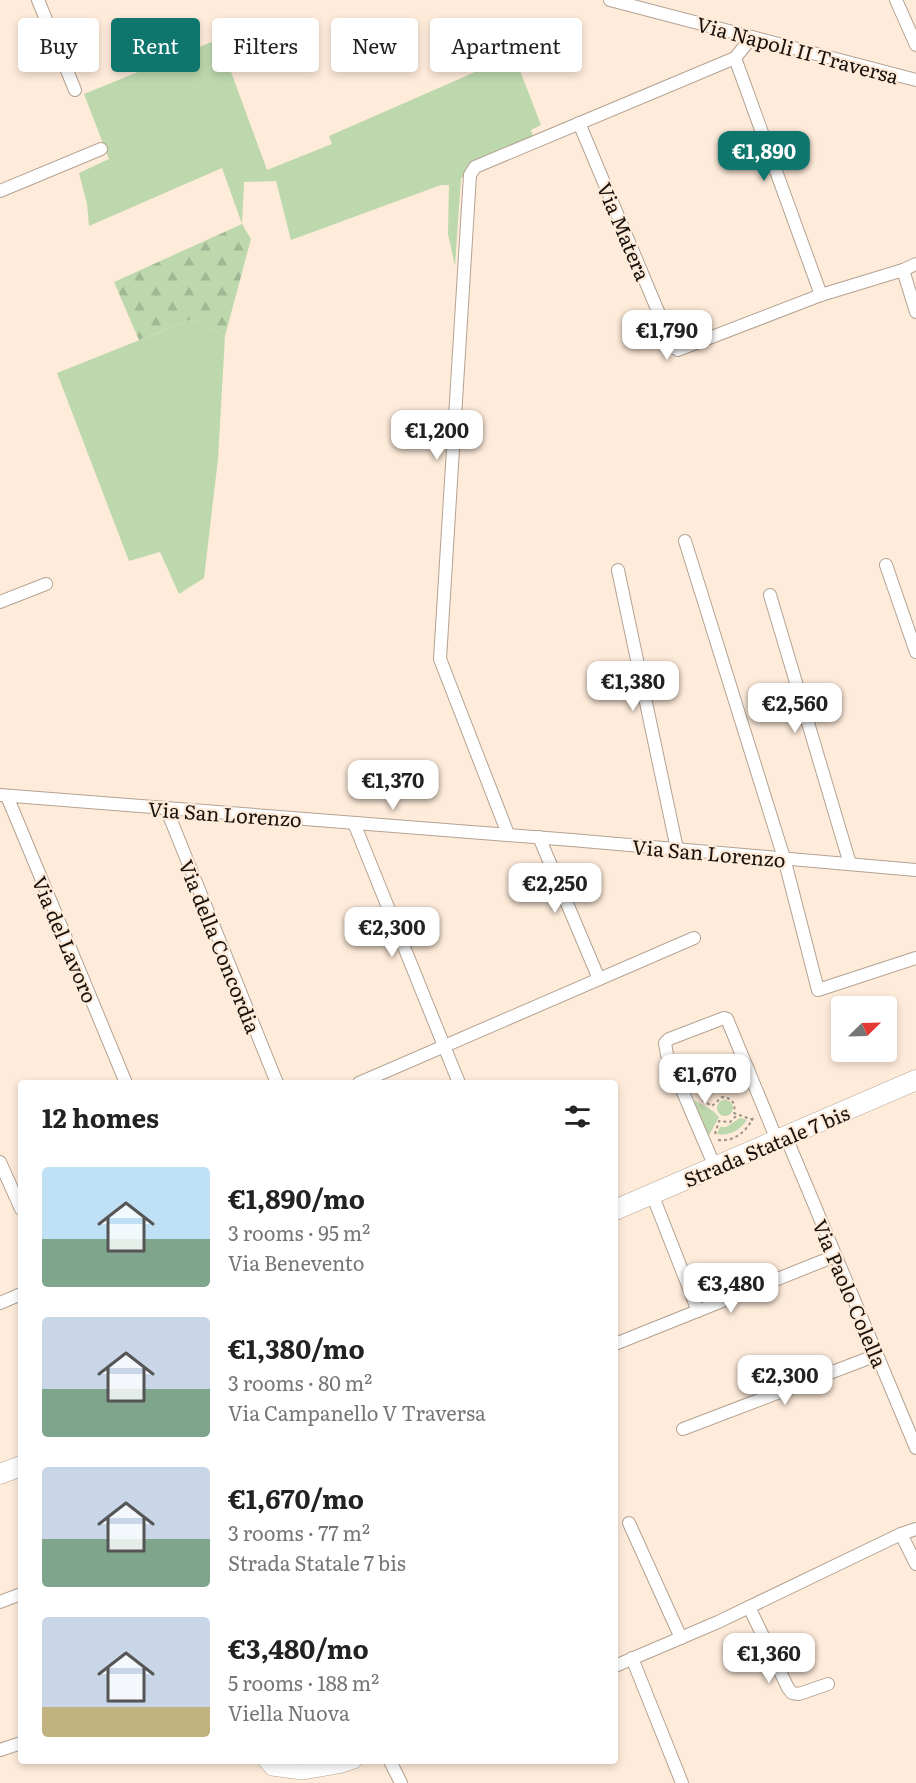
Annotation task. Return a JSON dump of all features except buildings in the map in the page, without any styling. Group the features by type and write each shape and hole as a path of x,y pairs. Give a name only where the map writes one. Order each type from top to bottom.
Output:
{"main road":[{"name":"Strada Statale 7 bis","path":"618,1209 916,1080"},
{"path":"0,1474 18,1467"}],"street":[{"path":"38,0 75,90"},
{"name":"Via Napoli II Traversa","path":"610,0 916,80"},
{"path":"896,0 916,45"},
{"path":"507,834 440,659 470,175 475,167 735,58 752,37"},
{"path":"735,58 821,296"},
{"name":"Via Matera","path":"579,123 673,347 678,350 821,296 916,264"},
{"path":"0,191 101,149"},
{"path":"903,270 916,312"},
{"path":"685,541 784,858 818,990 916,958"},
{"path":"886,565 916,652"},
{"path":"618,570 677,849"},
{"path":"0,602 46,584"},
{"path":"770,596 849,864"},
{"name":"Via San Lorenzo","path":"3,796 507,834 916,870"},
{"name":"Via del Lavoro","path":"3,796 125,1080"},
{"name":"Via della Concordia","path":"166,808 276,1080"},
{"path":"354,823 458,1080"},
{"path":"539,837 599,979"},
{"path":"366,1080 694,938"},
{"name":"Via Paolo Colella","path":"715,1167 667,1055 665,1043 724,1018 727,1019 835,1256 916,1448"},
{"path":"0,1162 18,1202"},
{"path":"652,1194 698,1311"},
{"path":"618,1343 835,1256"},
{"path":"0,1304 18,1295"},
{"path":"683,1429 877,1355"},
{"path":"628,1523 681,1638"},
{"path":"618,1665 681,1638 916,1529"},
{"path":"901,1534 916,1564"},
{"path":"0,1602 18,1595"},
{"path":"749,1607 792,1693 799,1694 828,1684"},
{"path":"633,1658 682,1783"},
{"path":"0,1750 18,1744"},
{"path":"269,1771 302,1772 340,1764"},
{"path":"392,1764 401,1783"}],"path":[{"path":"695,1097 712,1106 722,1097 728,1097 735,1107 734,1113 753,1120"},
{"path":"738,1114 729,1122 719,1121 713,1139 729,1140 745,1132 753,1120 755,1110"}],"green space":[{"path":"212,42 212,72 231,72 267,170 332,144 329,136 475,72 521,72 541,125 531,130 537,148 461,178 455,266 448,234 449,185 441,185 291,240 276,181 244,182 242,224 222,168 89,226 87,204 79,173 109,159 84,94 138,72 200,72 200,47"},
{"path":"242,224 251,239 225,336 192,319 139,340 114,282"},
{"path":"192,319 225,336 218,459 204,578 179,594 160,552 129,561 57,373"},
{"path":"694,1100 719,1117 708,1137 692,1101"},
{"path":"725,1100 733,1108 725,1116 717,1108"},
{"path":"740,1118 747,1120 737,1130 717,1134 720,1127 726,1127"}]}
